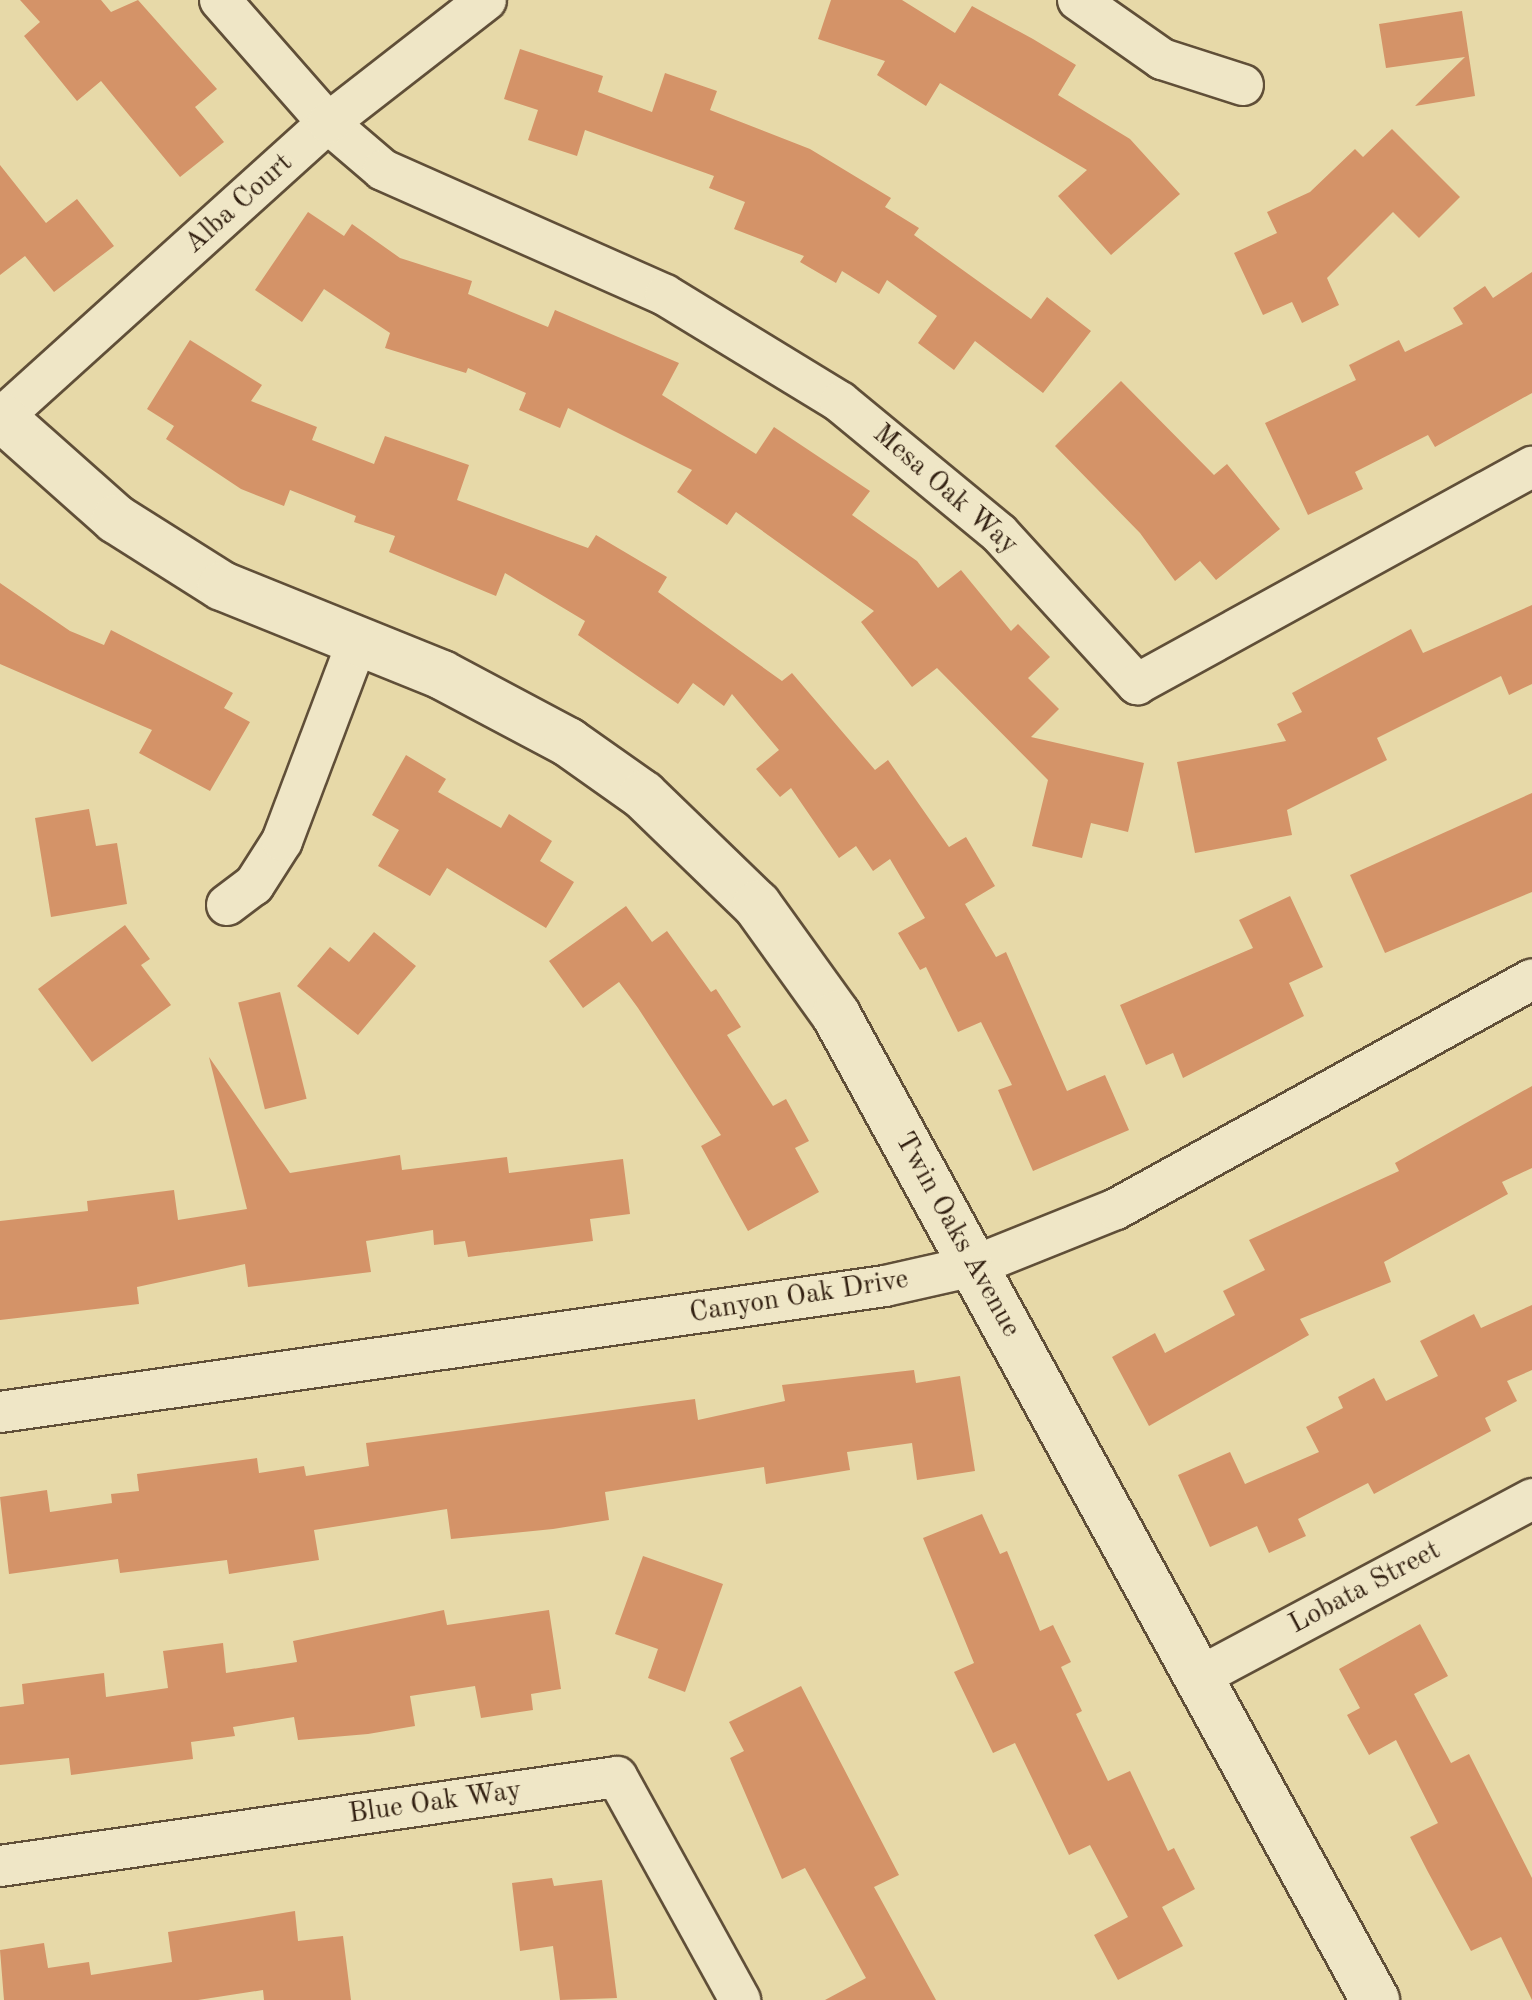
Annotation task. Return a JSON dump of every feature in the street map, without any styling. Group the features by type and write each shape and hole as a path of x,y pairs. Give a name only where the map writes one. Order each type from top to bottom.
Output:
{"street":[{"path":"220,0 328,123"},
{"name":"Alba Court","path":"0,418 328,123 486,0"},
{"path":"1078,0 1162,59 1243,85"},
{"name":"Mesa Oak Way","path":"328,123 416,188 665,295 840,402 999,533 1137,684 1532,467"},
{"name":"Twin Oaks Avenue","path":"0,418 84,493 150,543 259,606 442,675 541,725 643,795 722,868 785,940 836,1015 1375,2000"},
{"path":"226,905 254,885 282,841 357,643"},
{"name":"Canyon Oak Drive","path":"0,1412 885,1286 974,1266 1116,1209 1532,979"},
{"name":"Lobata Street","path":"1198,1677 1532,1499"},
{"name":"Blue Oak Way","path":"0,1866 618,1777 740,2000"}],"building":[{"path":"20,0 101,0 111,12 138,0 217,89 195,107 224,142 180,177 101,81 77,101 24,36 40,22"},
{"path":"831,0 902,0 955,33 972,6 1033,39 1076,65 1058,95 1130,139 1180,194 1111,255 1058,196 1087,170 940,83 926,106 877,75 885,61 818,39"},
{"path":"1462,11 1475,96 1415,106 1465,57 1386,68 1379,24"},
{"path":"520,49 603,76 598,92 652,112 665,73 717,91 710,110 810,149 891,198 885,207 919,228 914,235 1031,319 1047,297 1091,331 1043,393 975,341 954,370 918,343 937,316 887,280 879,294 842,271 836,283 800,262 804,256 734,229 745,202 709,188 714,176 585,130 577,156 528,140 538,110 504,99"},
{"path":"1392,129 1460,197 1419,238 1393,212 1327,278 1339,305 1302,323 1292,302 1263,315 1234,253 1277,233 1267,212 1310,192 1355,149 1363,157"},
{"path":"0,165 46,223 77,199 114,246 54,292 25,256 0,275"},
{"path":"308,212 344,236 352,224 400,258 472,281 468,294 548,327 555,310 679,363 662,395 756,454 774,427 870,491 852,515 917,561 938,588 961,570 1011,631 1018,624 1050,657 1028,678 1059,709 1031,737 1144,763 1128,832 1091,823 1082,858 1032,846 1048,780 937,668 912,687 861,622 874,611 736,512 727,525 677,492 692,470 568,408 560,428 519,410 526,393 468,368 466,373 385,348 390,333 324,289 302,322 255,290"},
{"path":"1532,272 1532,393 1435,447 1428,435 1355,472 1363,489 1308,515 1265,423 1356,380 1349,365 1399,340 1405,352 1463,324 1453,308 1485,286 1493,298"},
{"path":"190,340 262,385 251,401 317,427 312,440 374,464 385,436 469,465 457,500 588,548 596,535 667,577 658,592 782,681 792,673 875,770 888,760 949,847 966,837 995,886 965,904 996,957 1006,952 1067,1091 1105,1075 1129,1130 1033,1171 998,1090 1012,1085 981,1022 958,1032 926,967 920,970 898,933 925,918 890,859 873,871 856,846 839,858 791,788 780,797 756,769 779,750 732,694 724,706 693,683 678,704 578,635 585,621 505,573 496,596 389,552 395,536 354,522 356,516 290,490 284,506 241,489 166,439 174,426 147,409"},
{"path":"1121,381 1214,475 1227,464 1280,529 1216,580 1200,561 1175,581 1140,533 1055,446"},
{"path":"0,583 70,631 104,645 111,630 233,693 224,708 250,722 210,791 139,753 152,730 0,664"},
{"path":"1532,605 1532,684 1509,695 1501,676 1377,738 1387,760 1287,810 1292,835 1195,853 1177,762 1286,741 1277,724 1302,712 1292,693 1411,629 1423,653"},
{"path":"406,755 446,779 438,792 501,828 509,814 552,841 540,861 574,882 546,928 447,868 430,896 378,866 399,830 372,815"},
{"path":"1532,793 1532,892 1385,953 1350,875"},
{"path":"89,809 96,846 117,843 127,904 51,917 35,818"},
{"path":"1290,896 1323,967 1289,983 1304,1016 1183,1078 1173,1053 1146,1065 1120,1005 1253,948 1239,920"},
{"path":"626,906 652,942 667,931 711,992 716,989 741,1027 727,1035 773,1106 786,1099 809,1141 795,1148 819,1192 748,1231 701,1146 721,1135 619,982 583,1008 549,961"},
{"path":"125,925 150,959 141,965 171,1005 92,1062 38,989"},
{"path":"374,932 416,966 358,1035 297,986 330,947 349,962"},
{"path":"280,992 307,1099 265,1109 238,1002"},
{"path":"209,1057 290,1173 400,1155 402,1170 507,1157 509,1173 623,1159 630,1214 590,1219 593,1241 468,1257 465,1241 434,1245 433,1230 366,1241 371,1272 248,1287 245,1264 137,1287 139,1304 0,1320 0,1221 88,1211 87,1201 174,1190 178,1220 247,1209"},
{"path":"1532,1086 1532,1168 1502,1182 1508,1194 1384,1262 1391,1282 1300,1319 1309,1335 1149,1426 1112,1357 1155,1333 1165,1353 1235,1315 1223,1291 1265,1270 1249,1240 1399,1171 1395,1163"},
{"path":"1532,1305 1532,1370 1507,1381 1517,1401 1485,1418 1491,1431 1374,1494 1368,1483 1298,1519 1306,1536 1269,1553 1257,1526 1210,1547 1178,1475 1230,1452 1245,1484 1319,1452 1306,1427 1343,1408 1338,1397 1374,1378 1386,1401 1438,1376 1420,1341 1474,1314 1481,1328"},
{"path":"914,1370 916,1383 960,1376 975,1471 917,1480 912,1443 847,1452 850,1470 766,1484 764,1467 605,1492 609,1520 553,1529 451,1539 447,1509 314,1530 319,1560 229,1574 227,1560 120,1573 118,1559 9,1574 0,1497 47,1490 50,1512 112,1503 111,1494 139,1491 137,1474 257,1458 259,1473 304,1466 306,1476 369,1466 366,1443 695,1399 698,1420 785,1401 782,1385"},
{"path":"982,1514 1000,1554 1007,1551 1040,1631 1053,1625 1071,1662 1061,1667 1082,1711 1076,1714 1108,1781 1130,1771 1168,1851 1174,1848 1195,1889 1162,1907 1183,1946 1118,1980 1094,1935 1128,1917 1090,1845 1069,1855 1015,1743 993,1753 954,1672 974,1663 923,1538"},
{"path":"643,1556 723,1584 685,1692 648,1678 658,1649 615,1634"},
{"path":"444,1610 447,1625 549,1610 561,1689 531,1694 533,1710 481,1718 475,1686 410,1696 415,1726 368,1734 298,1740 294,1717 233,1727 235,1736 191,1742 193,1759 71,1775 69,1758 0,1765 0,1707 24,1704 22,1684 104,1673 106,1697 168,1688 163,1651 223,1643 226,1673 297,1662 293,1641"},
{"path":"1420,1624 1448,1676 1414,1694 1451,1763 1469,1754 1532,1878 1532,2000 1501,1937 1471,1951 1428,1872 1410,1837 1438,1823 1396,1740 1369,1755 1347,1715 1360,1708 1339,1669"},
{"path":"801,1686 899,1875 874,1887 936,2000 825,2000 866,1978 805,1868 782,1879 730,1758 744,1751 729,1722"},
{"path":"552,1878 554,1886 602,1880 617,1998 560,2000 553,1946 520,1951 512,1883"},
{"path":"295,1911 298,1941 343,1936 351,2000 264,2000 263,1990 198,2000 4,2000 0,1950 44,1943 48,1968 89,1962 91,1975 172,1962 168,1932"}]}
